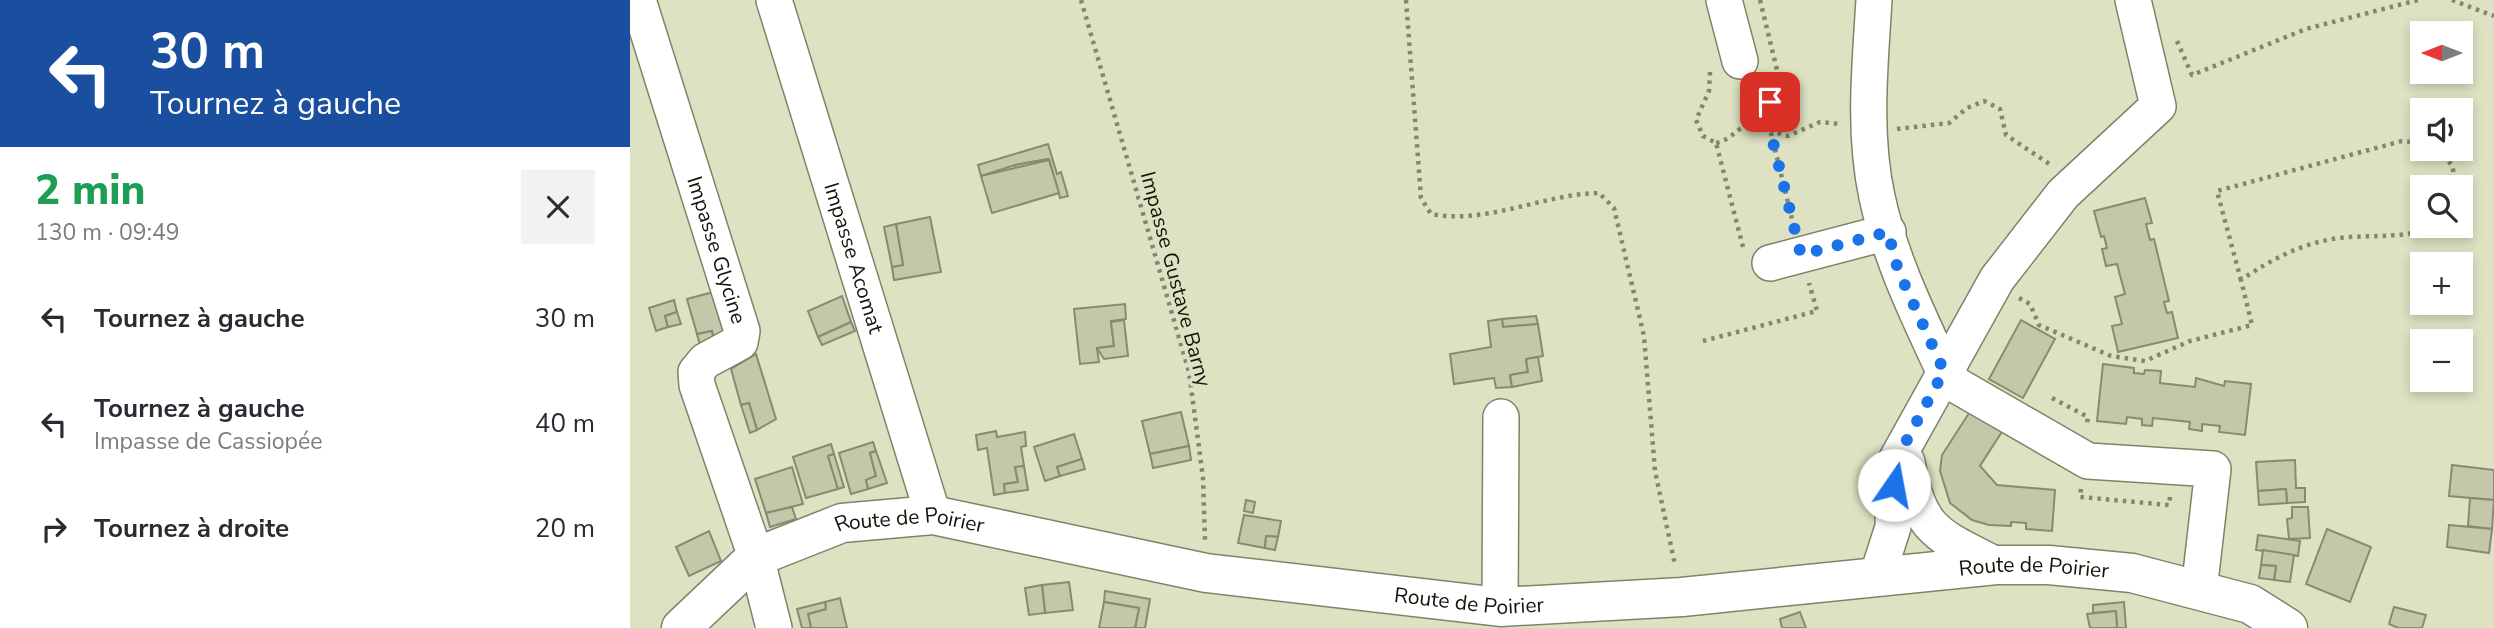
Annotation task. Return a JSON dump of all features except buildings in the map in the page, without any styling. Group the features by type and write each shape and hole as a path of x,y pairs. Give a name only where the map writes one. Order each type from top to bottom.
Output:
{"main road":[{"name":"Route de Poirier","path":"681,628 757,557 842,523 933,515 1206,573 1500,607 1682,597 1996,565 2049,565 2132,573 2250,604 2288,628"}],"street":[{"name":"Impasse Glycine","path":"638,0 742,331 740,342 705,361 696,372 697,385 757,557"},
{"name":"Impasse Acomat","path":"774,0 933,515"},
{"path":"1724,0 1724,60"},
{"path":"1874,0 1868,93 1870,148 1877,198 1898,270 1944,371 1956,384 2088,461 2213,469 2199,591"},
{"path":"1877,577 1893,527 1894,464 1997,279 2063,194 2158,106 2133,0"},
{"path":"1772,259 1888,232"},
{"path":"1500,607 1501,417"},
{"path":"1913,431 1907,461 1914,498 1923,518 1941,536 1996,565"},
{"path":"757,557 774,628"}],"path":[{"name":"Impasse Gustave Barny","path":"1082,0 1189,372 1203,478 1206,573"},
{"path":"1406,0 1421,198 1431,214 1447,217 1504,211 1568,194 1599,193 1614,208 1644,336 1655,471 1682,597"},
{"path":"1760,0 1778,74 1770,102 1772,259"},
{"path":"2175,39 2192,75 2306,29 2418,0"},
{"path":"2452,0 2494,16"},
{"path":"1703,341 1817,311 1772,259 1716,143 1703,136 1696,120 1724,60"},
{"path":"2241,281 2217,191 2402,141 2410,142"},
{"path":"2052,166 2062,156"}],"route":[{"path":"1770,102 1772,138 1801,255 1888,232 1898,270 1944,371 1894,464 1894,485"}]}
